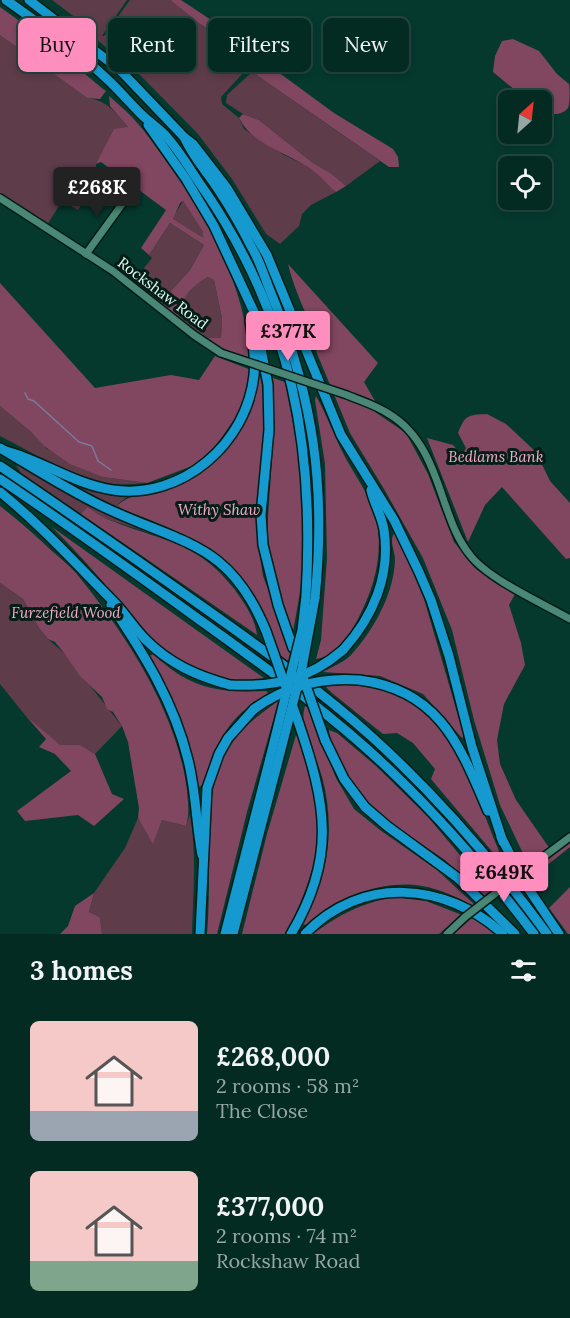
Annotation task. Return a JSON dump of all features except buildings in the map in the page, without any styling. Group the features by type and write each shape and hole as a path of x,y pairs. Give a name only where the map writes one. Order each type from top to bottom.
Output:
{"highway":[{"path":"6,0 60,38 165,135 216,209 245,258 268,308 286,362 299,415 305,462 311,597"},
{"path":"29,0 120,70 193,144 227,188 267,255 340,435 394,520 431,600 449,656 472,747 503,842"},
{"path":"142,115 186,179 214,226 254,312 268,385 269,430 261,515 263,545 278,605 325,740 344,779 365,807 458,878 515,934"},
{"path":"184,137 253,249 297,363 306,394 315,446 319,498 319,559 233,934"},
{"path":"3,450 26,457 78,482 116,490 154,489 193,473 224,445 244,412 251,390 255,375 255,355 247,300"},
{"path":"3,450 74,492 110,510 188,542 209,554 241,583 254,604 266,631 319,787 323,828 321,855 313,889 291,934"},
{"path":"0,466 245,637 318,691 406,769 456,821 547,934"},
{"path":"0,480 177,603 339,724 393,772 443,824 492,880 534,934"},
{"path":"0,492 58,544 115,603 145,639 162,654 194,674 230,685 256,686 283,682 308,674 329,662 359,631 372,609 382,582 384,530 369,482"},
{"path":"103,591 162,687 179,723 189,762 202,855 200,934"},
{"path":"202,855 205,840 205,804 211,772 228,738 254,709 277,694 306,683 341,679 376,683 403,693 420,703 451,734 465,756 493,823 526,885 559,934"},
{"path":"225,934 274,760"},
{"path":"305,934 324,917 345,905 376,894 400,892 424,893 455,902 481,916 503,934"}],"street":[{"path":"86,254 128,196"},
{"name":"Rockshaw Road","path":"0,198 113,271 194,335 221,353 347,394 400,421 415,436 427,456 454,531 483,570 570,619"},
{"path":"447,934 465,917 570,837"}],"shaded area":[{"path":"52,0 127,0 114,18 108,18 108,27 102,36 108,30 108,49 96,39 96,18 76,18"},
{"path":"130,0 170,0 192,18 117,18"},
{"path":"196,21 208,29 208,72 244,72 221,97 222,104 239,118 244,129 326,179 336,192 311,205 302,214 299,226 280,244 266,234 232,179 198,134 137,72 196,72"},
{"path":"0,35 18,48 18,72 51,72 87,98 106,104 128,127 96,164 97,181 78,210 62,201 47,225 0,194"},
{"path":"254,72 380,161 346,186 259,120 243,114 226,103 227,95"},
{"path":"183,201 203,232 203,239 172,219"},
{"path":"170,223 204,245 190,270 160,303 133,282 152,258 149,255"},
{"path":"208,277 214,280 222,318 221,339 210,338 208,341 178,318 187,293"},
{"path":"0,406 46,448 103,477 147,483 101,482 37,456 0,436"},
{"path":"16,465 85,504 159,536 104,518 87,507 81,514 21,473"},
{"path":"73,486 92,492 127,497 118,504 122,509 98,500"},
{"path":"0,583 23,599 39,628 64,653 122,726 95,754 80,745 60,746 25,715 0,684"},
{"path":"190,814 194,859 192,934 102,934 100,917 89,912 94,893 125,848 138,818 153,843 162,820 186,826"}],"green space":[{"path":"170,0 181,0 208,18 208,29 196,21 196,18 192,18"},
{"path":"0,7 18,20 18,48 0,35"},
{"path":"513,39 539,51 557,74 569,84 569,103 565,111 552,114 552,90 515,90 493,72 495,56 502,41"},
{"path":"51,72 83,72 106,91 100,99 87,98"},
{"path":"254,72 278,72 334,113 393,149 398,157 399,167 389,167"},
{"path":"109,96 146,133 180,180 209,228 222,253 241,305 249,360 231,354 208,341 209,338 221,338 222,318 214,280 208,277 191,289 178,318 160,303 190,270 204,245 170,223 149,255 141,248 166,210 101,162 96,164 114,129 128,127 110,106","holes":["183,201 203,232 203,238 173,219 180,203"]},
{"path":"243,114 259,120 346,186 336,192 308,167 260,141 252,135 239,118"},
{"path":"288,264 378,363 364,382 375,401 375,412 406,433 428,474 454,542 476,569 515,594 509,605 521,643 525,665 504,704 497,740 500,764 516,800 550,849 528,864 500,805 474,720 452,630 423,558 350,433 316,351 320,347 298,296"},
{"path":"0,283 95,388 171,375 199,380 215,356 251,370 240,411 215,447 195,465 147,483 103,477 70,464 44,446 0,406"},
{"name":"Withy Shaw","path":"259,374 261,374 265,423 257,515 258,544 263,576 291,651 291,659 284,664 257,600 231,567 198,542 122,509 118,505 133,497 161,492 181,485 199,475 214,462 238,431 254,394"},
{"path":"273,378 285,382 298,451 303,497 303,567 293,631 278,589 267,532 274,429"},
{"path":"316,396 344,455 371,504 377,521 379,547 373,584 358,619 336,650 316,659 321,640 327,558 325,464"},
{"name":"Bedlams Bank","path":"487,414 506,424 536,452 550,481 570,503 570,558 566,559 502,487 485,505 468,542 427,438 453,445 462,455 466,448 458,433 465,419"},
{"name":"Furzefield Wood","path":"0,506 76,573 130,647 160,702 181,760 187,790 188,812 186,826 162,820 153,844 138,818 139,808 128,742 122,726 113,712 107,709 102,697 80,676 55,642 48,639 39,628 23,599 0,583"},
{"path":"87,507 107,519 177,544 206,561 221,573 235,590 252,617 257,635 81,514"},
{"path":"52,527 268,681 237,682 222,679 192,669 178,661 154,642 92,569"},
{"path":"394,533 398,536 424,599 464,736 462,738 423,694 380,676 323,672 351,655 367,635 381,611 394,573 392,540"},
{"path":"153,654 192,682 218,689 266,691 269,694 241,713 227,729 204,785 198,787 190,753 178,720 150,656"},
{"path":"332,683 369,687 395,694 422,711 438,727 463,766 473,787 499,851 495,855 431,779 435,769 413,743 397,733 383,734 325,686"},
{"path":"279,700 247,812 217,934 207,934 210,812 216,779 229,747 240,733"},
{"path":"305,706 309,708 336,778 354,809 437,870 475,905 429,887 391,885 345,899 318,915 307,925 302,924 318,890 329,834 322,777 304,724"},
{"path":"25,715 60,745 80,745 95,754 112,794 124,799 94,826 78,815 25,821 17,811 71,771 55,754 39,747 46,739"},
{"path":"329,730 337,733 376,766 428,817 490,891 486,897 445,860 379,815 352,788 330,738"},
{"path":"296,735 317,802 318,836 312,870 300,904 285,934 242,934 267,834"},
{"path":"570,840 570,847 531,878 531,872"},
{"path":"570,887 570,934 568,934 549,908"},
{"path":"94,893 89,912 100,917 102,934 60,934 68,926 75,906"},
{"path":"393,897 426,901 462,915 439,934 313,934 351,911"},
{"path":"473,917 496,934 453,934"}],"waterway":[{"path":"25,393 28,399 34,401 79,442 92,446 98,461 111,470"}]}
